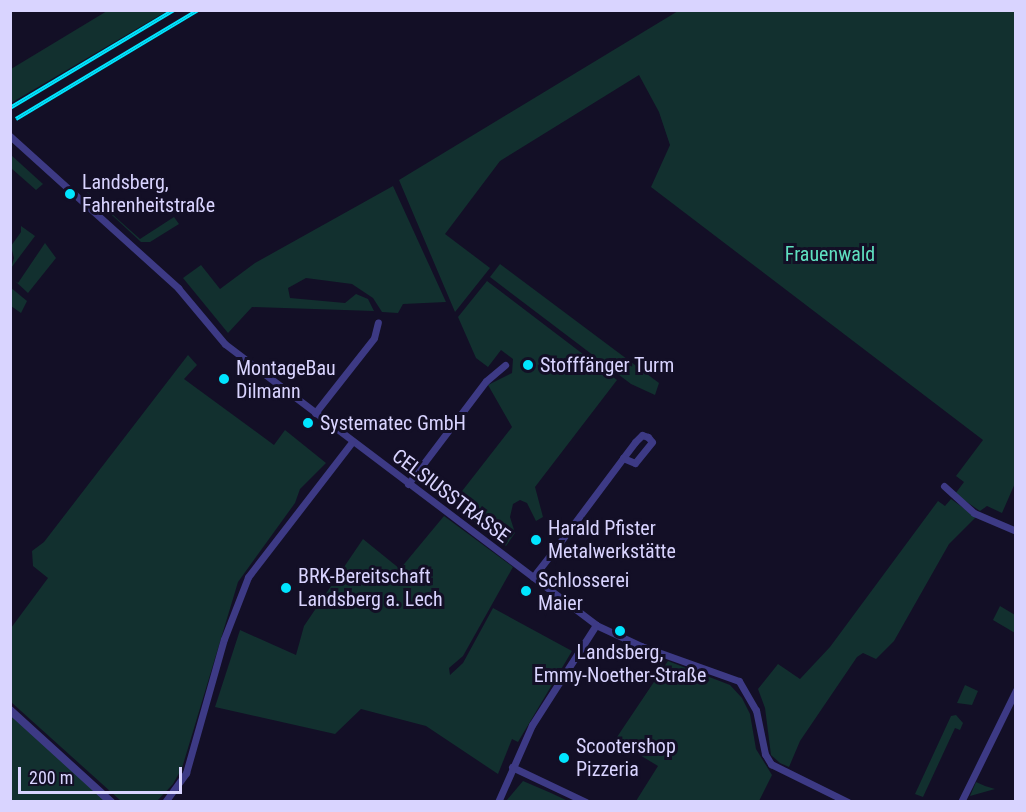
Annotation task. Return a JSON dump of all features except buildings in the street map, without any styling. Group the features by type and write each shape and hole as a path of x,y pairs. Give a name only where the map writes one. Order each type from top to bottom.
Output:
{"street":[{"name":"CELSIUSSTRASSE","path":"10,136 169,279 222,341 352,442 596,625 641,646 738,681 756,710 765,754 771,764 848,801"},
{"path":"315,413 374,338 378,321"},
{"path":"408,484 486,381 505,365"},
{"path":"165,801 186,773 224,639 248,577 352,442"},
{"path":"533,578 623,458"},
{"path":"944,486 974,513 1016,531"},
{"path":"498,801 512,767 548,698 596,625"},
{"path":"961,801 1016,690"},
{"path":"10,710 111,801"},
{"path":"512,767 586,801"}],"green space":[{"path":"107,11 167,11 11,103 11,69"},
{"name":"Frauenwald","path":"678,11 1015,11 1016,481 1002,513 987,506 980,511 955,494 964,482 956,476 983,440 651,187 670,145 659,112 639,75 500,161 445,234 490,268 455,312 399,180"},
{"path":"11,155 43,184 36,190 11,168"},
{"path":"74,180 140,239 174,217 179,224 150,242 141,242"},
{"path":"393,186 446,302 403,304 398,313 382,312 373,298 352,284 306,278 288,288 290,298 345,303 356,294 368,299 374,311 252,307 228,333 183,278 201,265 220,289 255,263"},
{"path":"21,226 35,236 11,268 14,258 11,246 21,232"},
{"path":"45,243 56,258 28,293 15,281 18,283"},
{"path":"500,264 659,383 655,395 631,384 490,277"},
{"path":"487,281 617,380 535,487 543,517 536,521 527,503 520,500 513,504 510,517 515,533 506,546 452,504 512,427 488,385 512,373 513,359 501,350 488,367 476,358 458,317"},
{"path":"10,287 27,301 21,313 11,306"},
{"path":"188,355 197,365 184,379 274,445 285,430 326,463 300,489 295,503 238,582 182,768 173,784 157,801 121,801 11,702 11,628 48,578 33,566 32,551 44,542"},
{"path":"951,499 976,517 949,544 894,641 876,659 863,653 857,657 800,741 789,767 780,763 771,755 765,708 758,689 778,664 800,679 830,647 938,501 945,506"},
{"path":"444,516 513,567 463,656 449,668 450,675 463,663 493,608 572,651 518,742 512,739 498,774 426,726 361,709 335,734 215,707 240,630 296,655 304,626 363,539 400,569"},
{"path":"1000,606 1015,615 1015,633 993,620"},
{"path":"668,661 730,685 742,698 750,714 756,749 772,775 759,801 636,801 658,766 615,740"},
{"path":"965,685 978,691 972,705 957,703"},
{"path":"10,714 108,801 11,801"},
{"path":"956,715 963,723 960,730 955,728 923,797 915,794 951,716"},
{"path":"523,781 551,793 568,801 506,801"},
{"path":"976,782 985,786 995,789 970,796"}],"railway":[{"path":"10,108 174,10"},
{"path":"16,119 198,10"}],"place":[{"name":"Landsberg, Fahrenheitstraße","path":"70,194"},
{"name":"Stofffänger Turm","path":"528,365"},
{"name":"MontageBau Dilmann","path":"224,379"},
{"name":"Systematec GmbH","path":"308,423"},
{"name":"Harald Pfister Metalwerkstätte","path":"536,540"},
{"name":"BRK-Bereitschaft Landsberg a. Lech","path":"286,588"},
{"name":"Schlosserei Maier","path":"526,591"},
{"name":"Landsberg, Emmy-Noether-Straße","path":"620,631"},
{"name":"Scootershop Pizzeria","path":"564,758"}]}
